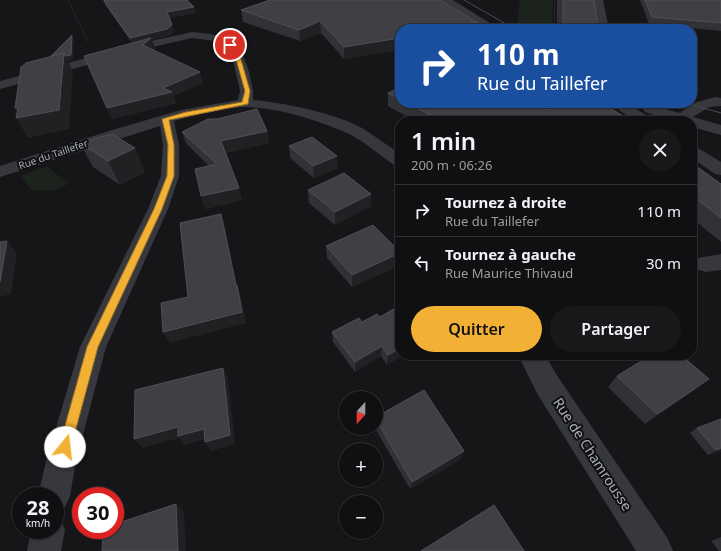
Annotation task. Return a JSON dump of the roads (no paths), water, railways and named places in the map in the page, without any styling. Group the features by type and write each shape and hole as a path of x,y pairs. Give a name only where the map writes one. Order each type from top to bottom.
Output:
{"street":[{"path":"446,0 486,24"},
{"path":"598,0 603,24"},
{"path":"0,85 192,35 218,38 230,45 238,56 248,91 245,104"},
{"path":"697,103 702,97 720,96"},
{"name":"Rue du Taillefer","path":"0,172 48,155 186,113 245,104 294,110 355,132 395,158"},
{"path":"532,116 524,111 537,108"},
{"path":"627,108 645,116 656,108"},
{"path":"56,487 61,461 93,347 158,209 170,176 171,145 166,119"},
{"path":"697,124 721,130"},
{"path":"697,154 721,170"},
{"name":"Rue de Chamrousse","path":"534,360 548,386 656,551"},
{"path":"44,551 46,539"}],"tram line":[{"path":"464,0 506,24"},
{"path":"697,106 721,113"}]}
